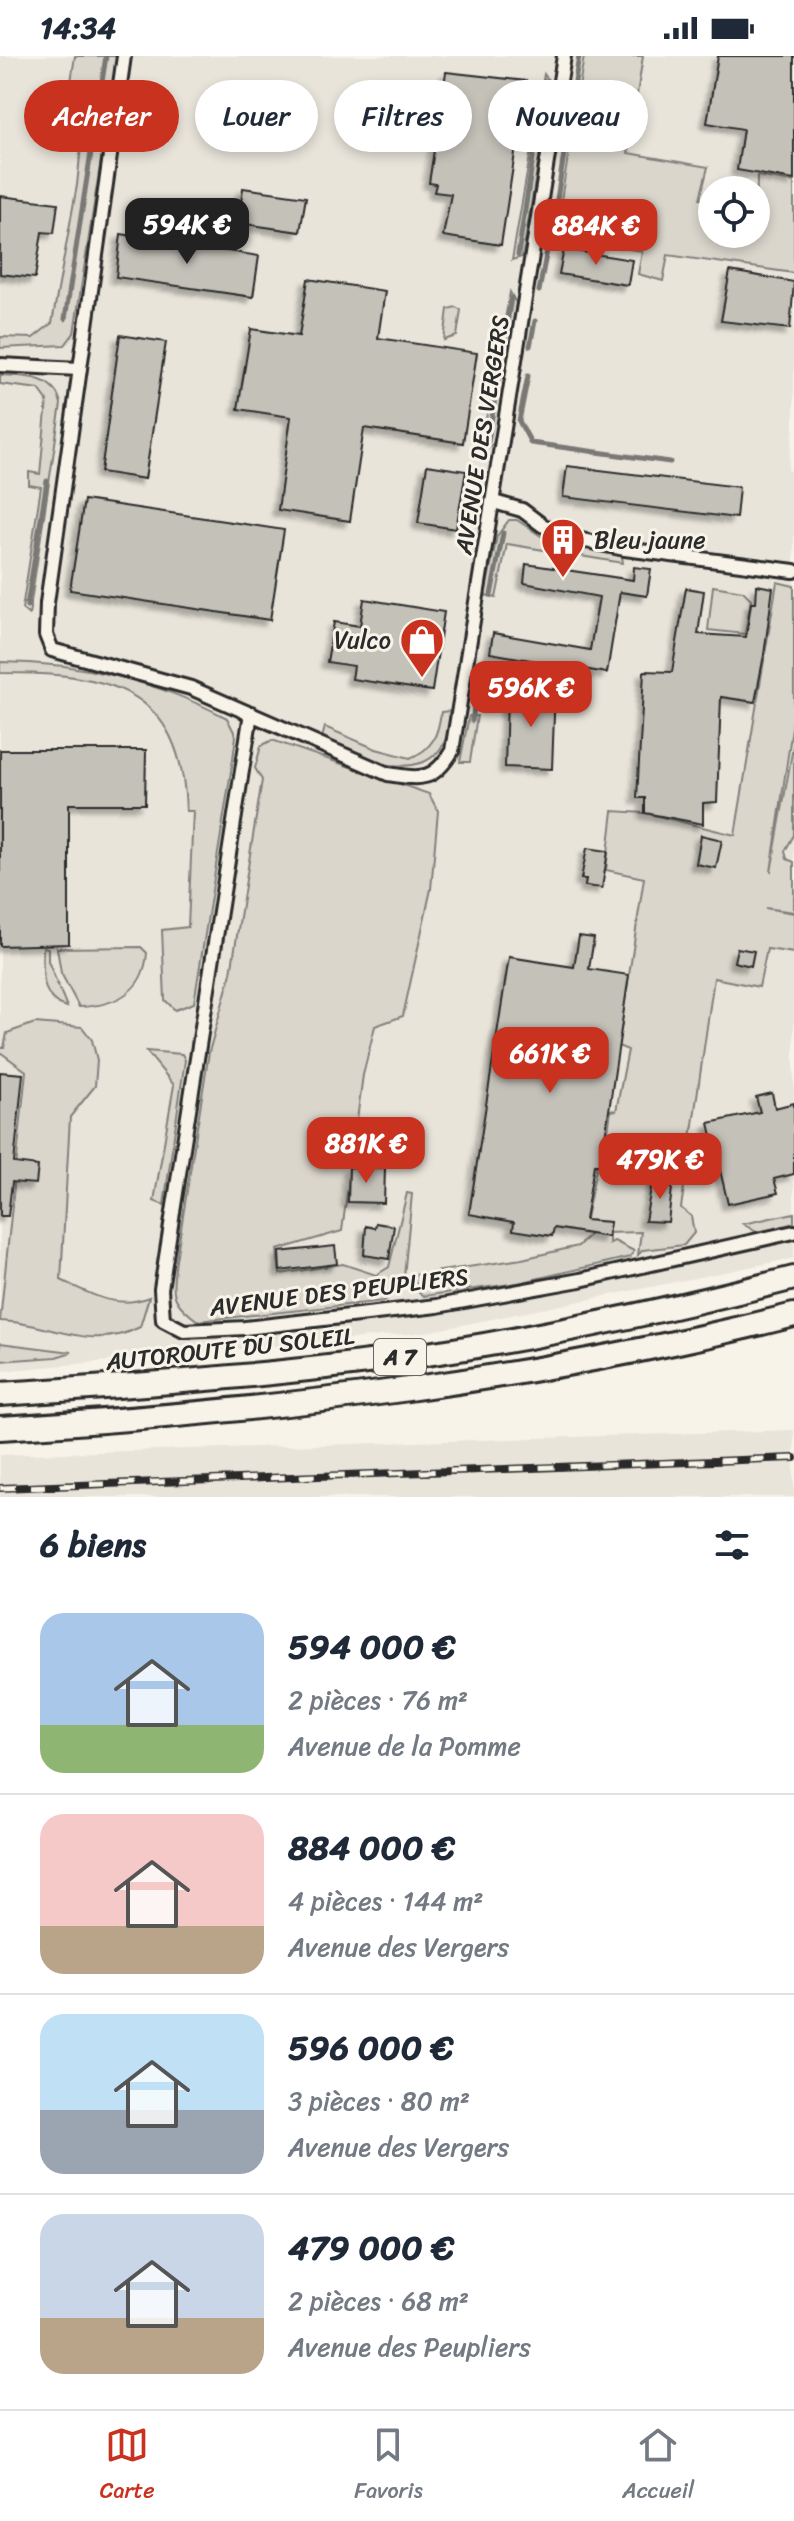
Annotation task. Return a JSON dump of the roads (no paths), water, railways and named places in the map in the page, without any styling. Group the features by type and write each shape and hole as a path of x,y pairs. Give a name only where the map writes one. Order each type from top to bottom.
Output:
{"highway":[{"name":"AUTOROUTE DU SOLEIL","path":"0,1394 184,1382 485,1345 794,1278"},
{"name":"A 7","path":"0,1428 254,1409 503,1376 794,1315"}],"street":[{"path":"124,56 47,603 46,635 52,650 176,683 251,713"},
{"name":"AVENUE DES VERGERS","path":"251,713 388,774 428,777 439,769 452,751 564,56"},
{"path":"0,365 79,369"},
{"path":"494,502 522,510 542,525 567,537 625,549 794,571"},
{"name":"AVENUE DES PEUPLIERS","path":"251,713 163,1273 163,1320 184,1331 320,1321 437,1306 596,1277 794,1232"}],"waterway":[{"path":"65,319 106,56"},
{"path":"554,219 579,56"},
{"path":"518,255 534,152"},
{"path":"539,291 548,245"},
{"path":"488,441 511,298"},
{"path":"530,346 535,321"},
{"path":"528,376 519,421 531,443 670,462"},
{"path":"27,606 47,481"},
{"path":"491,595 503,533"},
{"path":"472,721 478,680"}],"railway":[{"path":"0,1488 794,1458"}],"place":[{"name":"Bleu jaune","path":"563,579"},
{"name":"Vulco","path":"422,679"}]}
